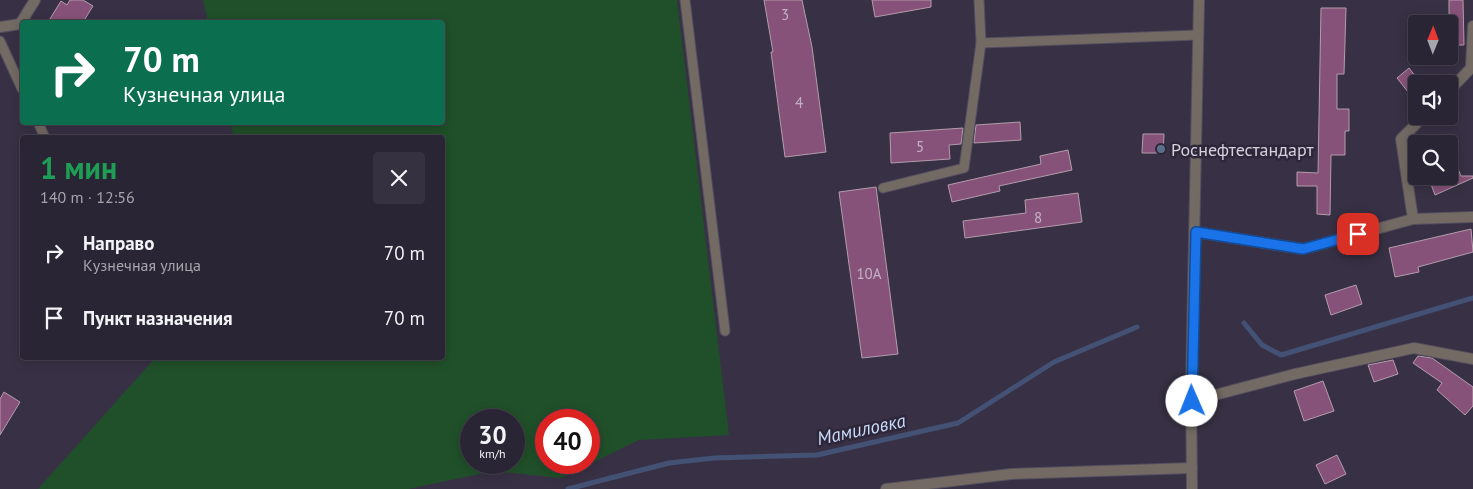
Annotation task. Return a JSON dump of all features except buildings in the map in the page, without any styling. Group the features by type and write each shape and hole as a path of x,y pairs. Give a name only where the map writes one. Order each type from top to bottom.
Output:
{"street":[{"path":"22,20 35,0"},
{"path":"1194,487 1192,468 1192,401 1199,0"},
{"path":"0,27 20,24"},
{"path":"1458,82 1471,68 1473,26"},
{"path":"1413,219 1402,139 1415,125"},
{"path":"1196,232 1303,249 1413,219 1473,217"},
{"path":"1192,401 1295,374 1414,348 1473,360"},
{"path":"886,489 1011,474 1192,468"}],"lane":[{"path":"685,0 725,331"},
{"path":"883,188 964,168 981,42 979,0"},
{"path":"981,42 1197,35"},
{"path":"0,41 20,85"}],"green space":[{"path":"203,0 677,0 729,435 639,440 600,459 600,409 535,409 535,474 569,474 561,478 522,474 525,474 525,409 460,409 460,474 479,474 408,489 38,489 153,360 445,360 445,135 233,135 231,125 445,125 445,20 208,20"}],"waterway":[{"path":"1244,323 1262,345 1281,355 1473,298"},
{"name":"Мамиловка","path":"568,489 669,463 714,458 817,455 958,423 1054,362 1137,327"}],"place":[{"name":"Роснефтестандарт","path":"1161,149"}],"route":[{"path":"1192,401 1196,232 1303,249 1358,234"}]}
